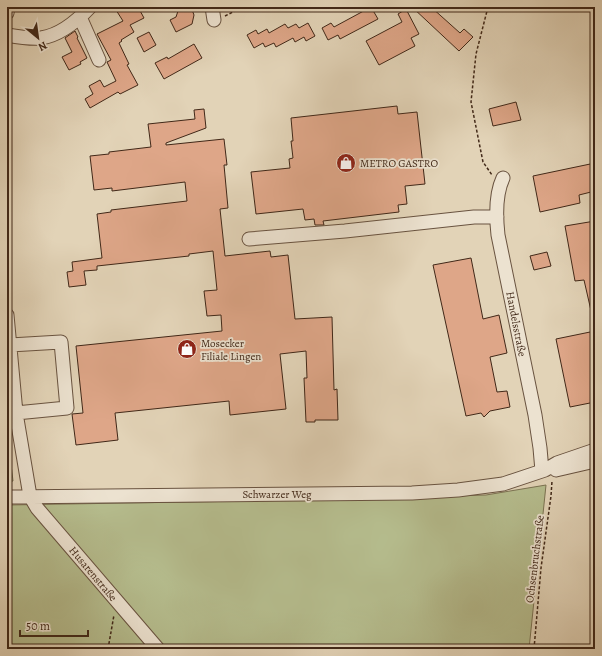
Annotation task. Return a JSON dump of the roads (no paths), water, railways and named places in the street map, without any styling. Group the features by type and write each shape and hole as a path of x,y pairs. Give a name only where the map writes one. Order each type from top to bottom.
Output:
{"street":[{"path":"7,13 8,7"},
{"path":"7,35 27,38 42,38 63,30 90,7"},
{"path":"80,17 99,60"},
{"name":"Handelsstraße","path":"501,183 497,207 498,235 540,448 547,471"},
{"path":"249,239 345,231 474,217 497,217"},
{"path":"7,315 16,413 30,496"},
{"path":"10,345 61,342 67,408 16,413"},
{"name":"Schwarzer Weg","path":"547,471 557,463 595,450"},
{"name":"Schwarzer Weg","path":"7,497 412,493 458,490 503,484 547,471 595,461"},
{"name":"Husarenstraße","path":"30,496 37,508 158,649"}],"place":[{"name":"METRO GASTRO","path":"346,163"},
{"name":"Mosecker Filiale Lingen","path":"187,349"}]}
